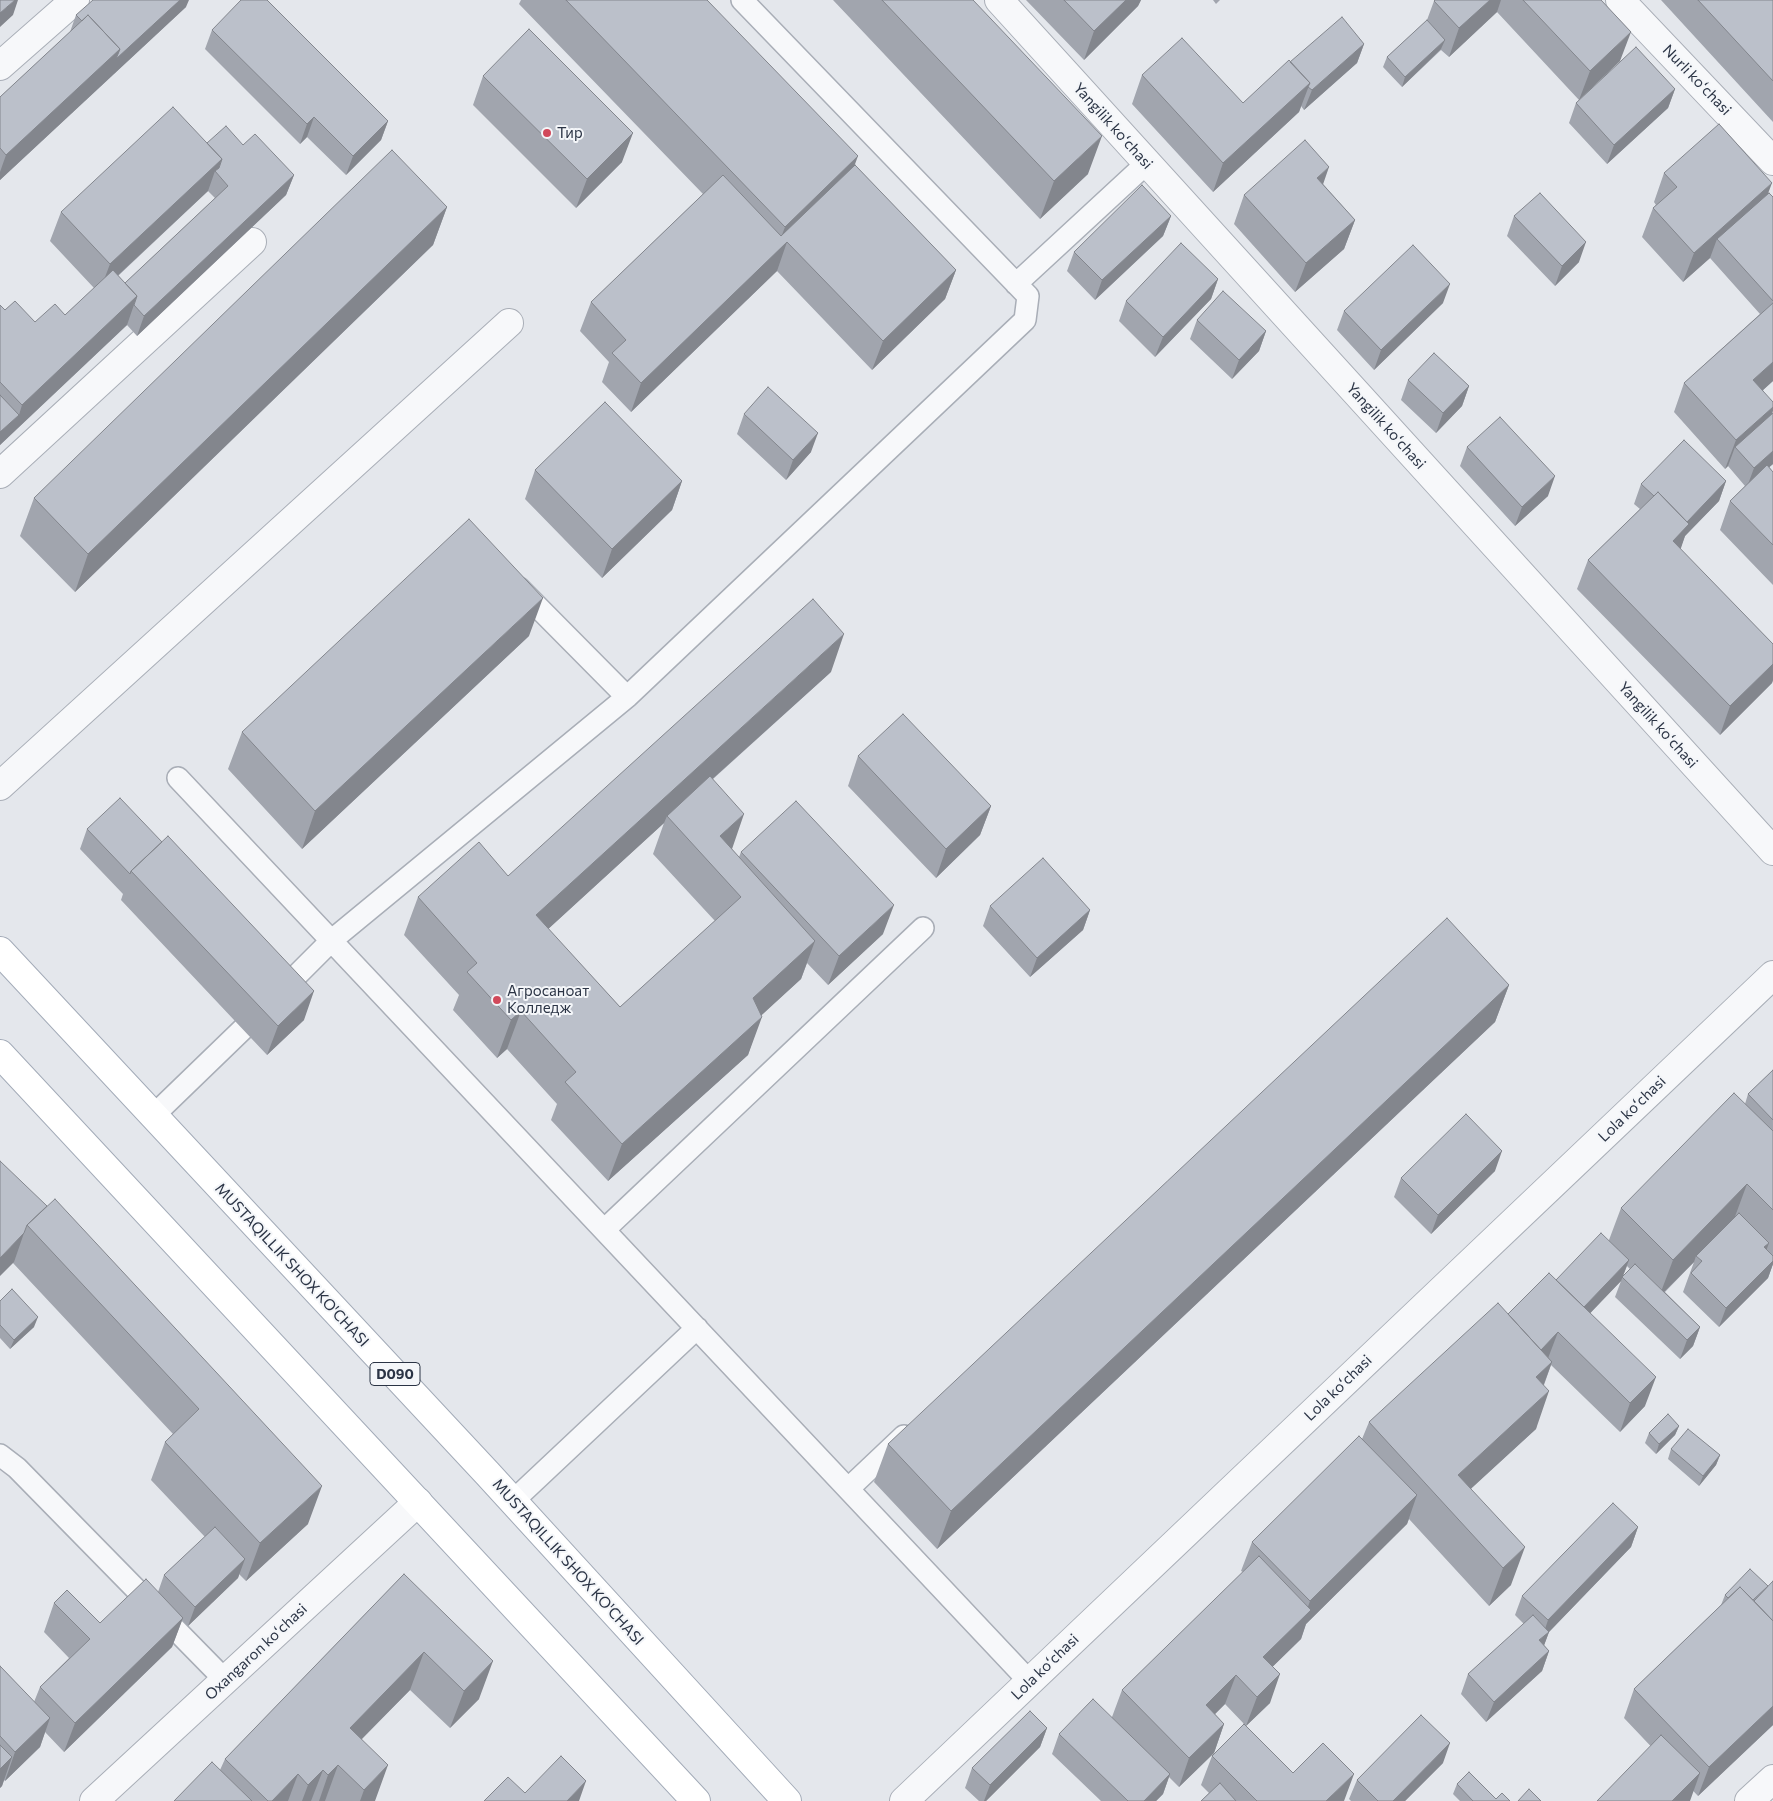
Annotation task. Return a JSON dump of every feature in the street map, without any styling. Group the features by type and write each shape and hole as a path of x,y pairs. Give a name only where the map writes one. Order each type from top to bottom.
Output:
{"main road":[{"name":"MUSTAQILLIK SHOX KO'CHASI","path":"0,951 513,1501 787,1801"},
{"path":"0,1054 696,1801"}],"street":[{"path":"0,66 76,0"},
{"name":"Yangilik koʻchasi","path":"999,0 1773,851"},
{"name":"Nurli koʻchasi","path":"1620,0 1773,161"},
{"path":"0,474 252,242"},
{"path":"0,786 509,322"},
{"name":"Lola koʻchasi","path":"904,1801 1773,975"},
{"name":"Oxangaron koʻchasi","path":"94,1801 418,1502"},
{"path":"1749,1801 1773,1779"}],"lane":[{"path":"279,993 332,940 627,698 1025,320 1028,296 742,0"},
{"path":"1016,284 1147,164"},
{"path":"504,572 627,698"},
{"path":"178,778 1029,1682"},
{"path":"604,1230 923,928"},
{"path":"154,1116 242,1029"},
{"path":"513,1501 697,1328"},
{"path":"848,1489 920,1421"},
{"path":"0,1455 17,1468 226,1681"}],"building":[{"path":"0,0 15,0 0,13"},
{"path":"93,0 180,0 116,59 120,49 88,15 82,21 76,15"},
{"path":"241,0 267,0 388,121 353,156 314,117 307,124 212,30"},
{"path":"566,0 707,0 858,156 785,227"},
{"path":"882,0 973,0 1102,136 1054,181"},
{"path":"1064,0 1126,0 1094,31"},
{"path":"1435,0 1490,0 1459,28"},
{"path":"1523,0 1601,0 1631,32 1590,71"},
{"path":"1698,0 1773,0 1773,81"},
{"path":"88,15 120,49 6,155 0,148 0,97"},
{"path":"1342,17 1364,44 1312,90 1308,87 1310,83 1290,62"},
{"path":"1427,20 1445,40 1405,77 1387,57"},
{"path":"529,29 633,133 587,179 483,76"},
{"path":"1182,38 1243,103 1289,60 1310,83 1223,163 1142,75"},
{"path":"1636,47 1675,89 1614,145 1576,103"},
{"path":"173,107 222,159 110,264 61,212"},
{"path":"1719,124 1772,183 1694,253 1653,208 1677,187 1664,173"},
{"path":"226,126 243,145 255,134 294,175 144,316 134,305 137,296 125,283 228,186 215,171 219,168 222,159 207,143"},
{"path":"1305,140 1329,167 1317,178 1355,220 1306,263 1244,195"},
{"path":"392,150 447,207 88,554 34,498"},
{"path":"855,165 956,270 883,341 787,242 641,383 612,353 626,340 591,302 723,175 781,236"},
{"path":"1142,185 1171,216 1102,280 1074,252"},
{"path":"1540,193 1586,242 1562,266 1514,216"},
{"path":"1769,193 1773,197 1773,301 1717,239"},
{"path":"1181,243 1218,279 1163,337 1126,301"},
{"path":"1413,245 1450,284 1381,350 1344,311"},
{"path":"113,270 137,296 22,405 0,382 0,305 5,310 15,301 35,322 55,304 65,315"},
{"path":"1223,291 1266,331 1239,360 1197,320"},
{"path":"1773,303 1773,362 1753,380 1773,402 1773,407 1736,440 1684,383"},
{"path":"1434,353 1469,386 1443,413 1408,380"},
{"path":"768,387 818,433 793,460 744,414"},
{"path":"0,395 19,415 0,432"},
{"path":"605,402 682,481 612,549 535,470"},
{"path":"1773,413 1773,451 1754,468 1735,447"},
{"path":"1500,417 1555,476 1522,507 1467,447"},
{"path":"1684,440 1726,481 1687,522 1658,492 1654,496 1641,484"},
{"path":"1767,465 1773,472 1773,545 1730,501"},
{"path":"1658,492 1689,524 1673,541 1773,644 1773,664 1730,706 1588,560"},
{"path":"469,519 543,598 315,811 242,732"},
{"path":"813,599 844,634 536,915 620,1007 741,897 667,816 710,776 744,814 720,836 815,941 753,998 762,1017 622,1144 565,1082 576,1072 521,1011 511,1020 467,972 477,963 418,897 479,842 508,876"},
{"path":"903,714 991,806 946,849 858,756"},
{"path":"120,798 162,842 130,874 87,829"},
{"path":"796,801 894,905 839,956 741,852"},
{"path":"168,836 314,991 278,1026 131,871"},
{"path":"1043,858 1090,910 1037,958 990,906"},
{"path":"1447,918 1509,985 951,1511 888,1444"},
{"path":"1773,1070 1773,1120 1748,1094"},
{"path":"1734,1093 1773,1131 1773,1210 1747,1184 1673,1260 1621,1208"},
{"path":"1466,1114 1502,1151 1438,1215 1401,1178"},
{"path":"0,1161 47,1206 27,1225 24,1233 0,1258"},
{"path":"55,1199 322,1486 260,1543 165,1442 199,1409 27,1225"},
{"path":"1739,1213 1769,1243 1764,1247 1773,1256 1773,1261 1726,1308 1691,1273 1702,1261 1696,1256"},
{"path":"1601,1233 1629,1260 1584,1307 1556,1280"},
{"path":"1635,1264 1700,1327 1687,1340 1622,1277"},
{"path":"1549,1273 1656,1377 1630,1403 1558,1332 1541,1350 1508,1314"},
{"path":"12,1289 38,1317 14,1340 0,1325 0,1301"},
{"path":"1498,1303 1552,1362 1536,1377 1549,1391 1458,1475 1525,1547 1503,1568 1369,1422"},
{"path":"1668,1414 1679,1426 1659,1444 1649,1433"},
{"path":"1688,1429 1720,1455 1703,1476 1671,1449"},
{"path":"1359,1436 1417,1495 1310,1601 1252,1542"},
{"path":"1613,1503 1638,1527 1548,1620 1522,1596"},
{"path":"215,1527 245,1559 195,1607 164,1575"},
{"path":"1259,1556 1311,1610 1263,1657 1280,1674 1257,1697 1236,1675 1206,1705 1224,1724 1189,1758 1122,1690"},
{"path":"1750,1569 1768,1586 1753,1600 1740,1587 1728,1598 1725,1595"},
{"path":"404,1574 493,1661 464,1691 424,1652 350,1728 388,1765 364,1790 338,1765 328,1775 323,1770 308,1785 298,1774 272,1801 268,1801 225,1759"},
{"path":"146,1579 183,1618 75,1723 40,1687 90,1639 54,1603 67,1590 100,1623"},
{"path":"1773,1581 1773,1621 1754,1601"},
{"path":"1740,1587 1773,1621 1773,1706 1709,1767 1634,1689"},
{"path":"1533,1615 1549,1632 1539,1640 1549,1651 1494,1702 1468,1674"},
{"path":"0,1666 50,1718 15,1752 0,1736"},
{"path":"1093,1699 1170,1774 1144,1801 1128,1801 1059,1734"},
{"path":"1030,1711 1047,1728 990,1785 972,1768"},
{"path":"1421,1715 1450,1743 1393,1801 1378,1801 1357,1780"},
{"path":"1244,1724 1293,1773 1323,1743 1354,1774 1326,1801 1257,1801 1212,1756"},
{"path":"1661,1735 1700,1773 1672,1801 1597,1801"},
{"path":"0,1745 12,1757 0,1769"},
{"path":"561,1756 586,1781 567,1801 484,1801 508,1777 525,1793"},
{"path":"212,1762 252,1801 174,1801"},
{"path":"1469,1772 1496,1799 1502,1793 1510,1801 1473,1801 1457,1784"},
{"path":"1220,1783 1236,1801 1201,1801"},
{"path":"1529,1789 1541,1801 1518,1801"}],"place":[{"name":"Тир","path":"547,133"},
{"name":"Агросаноат Колледж","path":"497,1000"}]}
